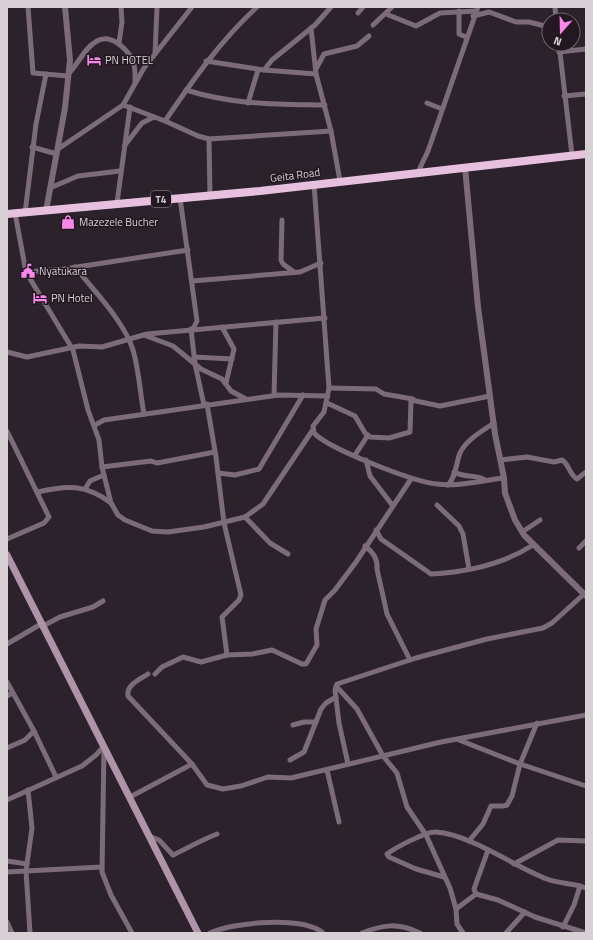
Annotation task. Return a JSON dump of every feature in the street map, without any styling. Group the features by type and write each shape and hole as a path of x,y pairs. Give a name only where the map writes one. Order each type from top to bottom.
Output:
{"highway":[{"name":"Geita Road","path":"11,213 210,195 586,154"}],"main road":[{"path":"7,556 198,933"}],"street":[{"path":"28,7 32,70 36,74 68,74"},
{"path":"46,211 57,151 68,74 69,41 65,7"},
{"path":"119,43 122,22 121,7"},
{"path":"155,54 157,7"},
{"path":"32,147 57,151 123,105 155,54 192,7"},
{"path":"165,121 206,61 235,27 257,7"},
{"path":"248,103 261,70 311,28 331,7"},
{"path":"358,13 363,7"},
{"path":"373,25 388,9 415,26 440,13 477,9"},
{"path":"418,172 426,156 473,16 477,9"},
{"path":"459,11 459,34 466,37"},
{"path":"473,16 489,12 516,22 529,22 541,25"},
{"path":"311,28 316,71 331,131 340,181"},
{"path":"316,71 324,54 357,46 369,36"},
{"path":"68,74 81,55 98,40 105,39 119,43 132,59 135,84"},
{"path":"559,52 572,155"},
{"path":"206,61 261,70 316,71"},
{"path":"25,212 24,206 32,147 46,74"},
{"path":"186,90 218,99 248,103 325,105"},
{"path":"564,96 586,94"},
{"path":"427,103 442,109"},
{"path":"123,105 165,121 198,136 209,139 331,131"},
{"path":"117,203 120,171 130,107"},
{"path":"124,146 142,123 154,117"},
{"path":"209,139 210,195"},
{"path":"336,686 345,681 410,660 487,639 543,628 552,623 585,595 533,545 522,532 515,520 505,493 478,306 465,167"},
{"path":"50,188 78,176 120,171"},
{"path":"11,213 26,272 72,348 88,410 95,425 102,467 111,503 118,514 126,520 152,531 168,532 224,523 245,517 256,510 266,500 312,431 313,426 324,412 329,388 314,184"},
{"path":"180,198 197,321 192,329 195,364 206,405 215,452 224,523 241,595 239,600 222,617 227,655"},
{"path":"282,220 281,260 283,264 294,272"},
{"path":"26,272 76,267 188,250"},
{"path":"192,281 294,272 305,270 321,263"},
{"path":"76,267 117,320 128,339 133,351 144,414"},
{"path":"7,352 27,357 79,346 102,347 143,335 192,329 325,318"},
{"path":"274,396 276,322"},
{"path":"222,327 234,348 226,383"},
{"path":"143,335 173,346 195,364 226,383 231,391 247,399"},
{"path":"194,357 232,359"},
{"path":"329,388 376,389 384,394 440,406 490,396"},
{"path":"218,473 235,475 259,469 303,395"},
{"path":"95,425 104,420 247,399 274,396 328,396"},
{"path":"327,403 355,416 368,436 373,438 389,438 410,433 410,404 411,400 413,399"},
{"path":"448,485 452,480 461,450 474,437 494,423"},
{"path":"7,431 49,513 48,520 44,523 7,539"},
{"path":"312,431 316,435 355,455 411,479 448,485 504,478"},
{"path":"355,455 368,436"},
{"path":"102,467 151,461 157,463 215,452"},
{"path":"500,460 527,458 554,462 562,460 565,462 573,476 577,479 586,472"},
{"path":"366,460 370,476 393,506"},
{"path":"454,472 460,475 477,476 486,480"},
{"path":"85,489 90,481 104,475"},
{"path":"155,674 162,667 183,657 201,662 227,655 252,654 272,650 302,664 306,664 317,645 316,629 323,603 335,590 411,479"},
{"path":"38,492 66,486 85,489 102,496 111,503"},
{"path":"437,504 459,526 463,534 469,569"},
{"path":"245,517 270,543 288,554"},
{"path":"522,532 540,520"},
{"path":"376,530 381,539 430,573 469,569 496,564 516,556 533,545"},
{"path":"579,548 586,541"},
{"path":"366,546 373,553 378,564 377,569 388,614 410,660"},
{"path":"7,644 42,625 60,617 94,607 103,601"},
{"path":"148,674 129,688 128,696 192,764 204,783 216,789 241,786 268,777 289,779 458,739 586,715"},
{"path":"7,682 34,731 56,777"},
{"path":"336,686 340,729 348,764"},
{"path":"336,686 357,709 383,756 397,773 407,807 426,835 444,878 450,888 456,909 457,924 463,933"},
{"path":"7,696 12,693"},
{"path":"290,760 304,752 324,705 336,697"},
{"path":"293,725 304,722 316,722"},
{"path":"469,841 483,824 491,806 503,806 510,801 520,764 537,723"},
{"path":"7,748 25,740 34,731"},
{"path":"458,739 520,764 586,786"},
{"path":"7,800 86,764 104,746"},
{"path":"104,746 102,874 132,933"},
{"path":"130,797 192,764"},
{"path":"327,770 339,822"},
{"path":"28,790 32,828 26,871 30,933"},
{"path":"444,878 416,869 387,855 409,840 435,832 469,841 514,864 548,879 583,887 563,927"},
{"path":"149,836 159,840 173,855 186,850 198,840 217,834"},
{"path":"514,864 558,840 586,841"},
{"path":"476,894 474,889 488,850"},
{"path":"7,861 27,864"},
{"path":"7,872 102,867"},
{"path":"456,909 476,894"},
{"path":"476,894 498,900 563,927 586,933"},
{"path":"506,933 526,912"},
{"path":"7,922 12,933"},
{"path":"210,933 232,926 276,922 312,926 323,933"},
{"path":"362,933 372,929 397,925 420,933"}],"place":[{"name":"PN HOTEL","path":"94,60"},
{"name":"Mazezele Bucher","path":"68,222"},
{"name":"Nyatukara","path":"28,271"},
{"name":"PN Hotel","path":"40,298"}]}
